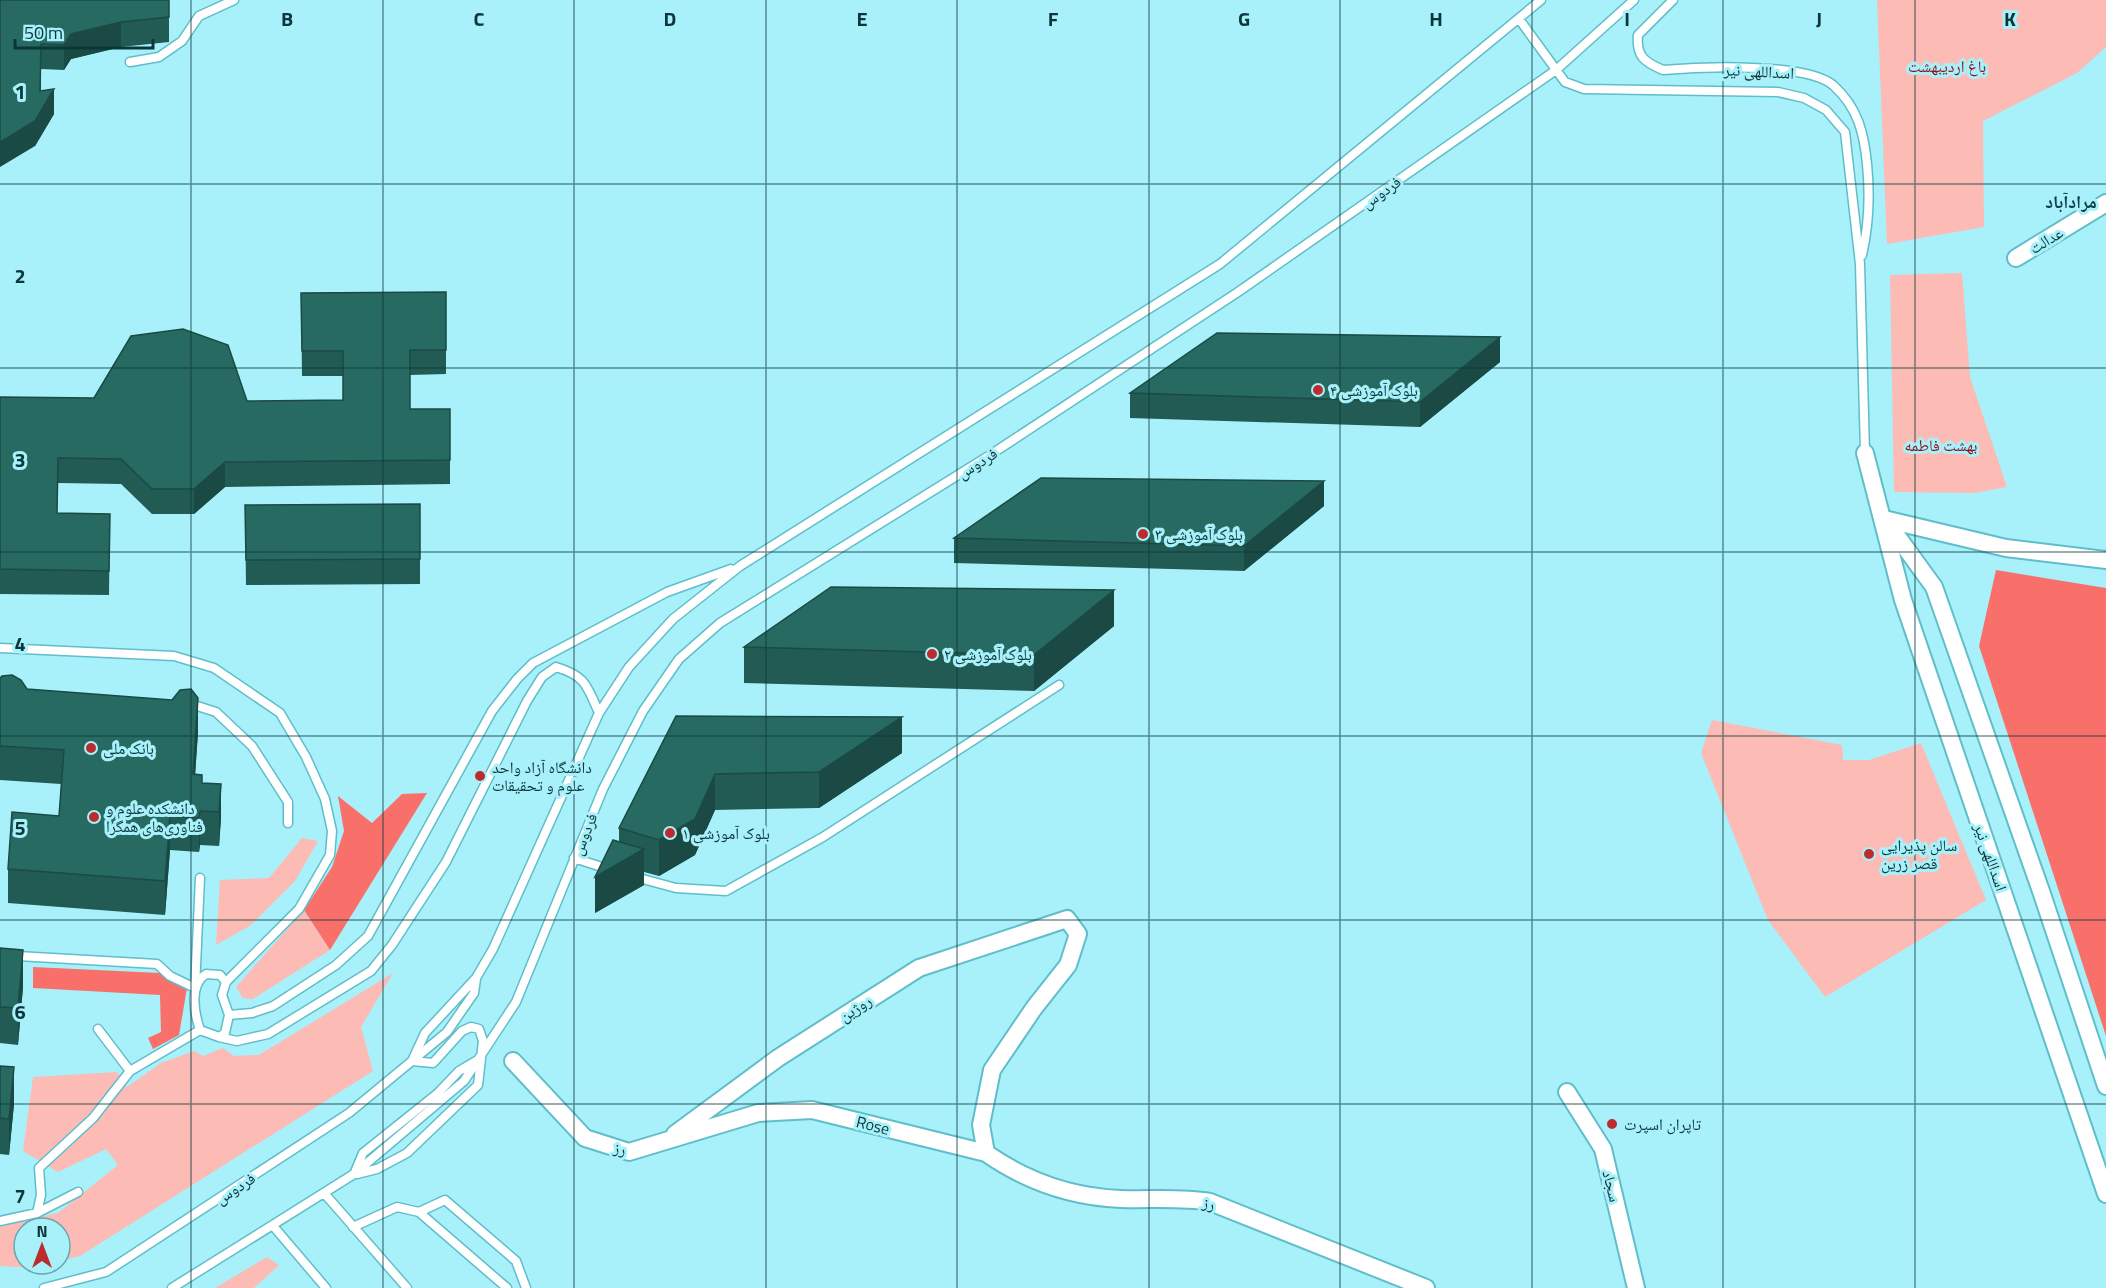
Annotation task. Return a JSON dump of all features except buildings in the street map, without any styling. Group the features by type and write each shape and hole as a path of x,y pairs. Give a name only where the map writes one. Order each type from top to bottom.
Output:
{"street":[{"name":"عدالت","path":"2016,258 2106,203"},
{"name":"اسداللهی نیر","path":"1866,453 1903,600 2106,1194"},
{"name":"اسداللهی نیر","path":"1884,519 1934,587 2042,894 2106,1086"},
{"path":"1884,519 2006,548 2106,560"},
{"name":"روژین","path":"666,1141 778,1058 919,968 1067,919 1077,934 1068,965 1034,1008 992,1071 981,1125 986,1153"},
{"name":"رز","path":"513,1061 585,1138 629,1152 758,1113"},
{"name":"سجاد","path":"1567,1092 1603,1149 1632,1288"},
{"name":"Rose","path":"758,1113 812,1110 986,1153"},
{"name":"رز","path":"986,1153 1008,1169 1063,1191 1119,1199 1190,1199 1210,1202 1426,1288"}],"lane":[{"path":"130,62 159,57 182,41 199,16 234,0"},
{"path":"172,1288 274,1227 354,1174 377,1169 406,1153 478,1084 483,1041 479,1029 471,1027 462,1030 433,1063 412,1061 425,1033 476,978 493,949 599,713 629,668 673,619 740,566 1220,264 1541,0"},
{"name":"فردوس","path":"354,1174 464,1081 516,1002 603,789 643,711 679,659 720,623 987,457 1238,292 1556,70 1634,0"},
{"name":"اسداللهی نیر","path":"1673,0 1638,35 1637,47 1640,56 1651,65 1663,70 1780,69 1833,84 1853,109 1863,130 1869,191 1866,237 1860,264"},
{"name":"اسداللهی نیر","path":"1520,19 1565,82 1584,89 1778,92 1804,98 1827,110 1845,132 1860,264 1866,453"},
{"path":"229,1015 252,1013 273,1006 336,965 368,936 492,711 533,663 667,592 740,566"},
{"path":"0,648 174,656 214,668 280,713 306,757 325,800 332,831 330,855 299,909 226,982 222,995 229,1015 225,1033 219,1037"},
{"path":"200,1030 237,1041 268,1034 371,971 392,945 446,862 527,701 542,677 556,667 575,673 587,688 599,713"},
{"path":"574,858 676,888 726,891 823,837 1059,685"},
{"path":"182,708 191,704 216,712 252,746 288,802 288,823"},
{"path":"200,878 195,988 200,1030"},
{"path":"0,955 157,964 170,976 195,988"},
{"path":"195,988 198,980 206,974 220,975 226,982"},
{"name":"فردوس","path":"44,1288 106,1272 349,1113 447,1032 474,993 476,978"},
{"path":"98,1029 130,1071"},
{"path":"37,1213 41,1195 39,1168 93,1118 130,1071 200,1030"},
{"path":"0,1221 37,1213 78,1191"},
{"path":"324,1193 407,1288"},
{"path":"419,1212 445,1200 516,1261 526,1288"},
{"path":"353,1227 397,1207 419,1212 507,1288"},
{"path":"274,1227 326,1288"}],"green space":[{"name":"باغ اردیبهشت","path":"1877,0 2106,0 2106,47 2077,73 1983,121 1984,227 1887,244"},
{"name":"بهشت فاطمه","path":"1962,273 1970,377 2007,487 1974,493 1894,492 1890,275"},
{"path":"1712,720 1842,745 1843,760 1869,760 1921,743 1986,900 1825,997 1768,920 1701,753"},
{"path":"302,838 318,841 295,881 251,925 216,945 220,880 269,878"},
{"path":"304,910 330,950 253,999 243,998 236,987"},
{"path":"393,973 361,1027 373,1071 80,1256 72,1258 72,1216 44,1216 58,1213 118,1165 106,1149 58,1172 23,1151 33,1077 117,1072 127,1087 161,1063 194,1051 203,1056 223,1048 234,1056 259,1055"},
{"path":"12,1223 12,1267 0,1266 0,1225"},
{"path":"267,1257 279,1265 254,1288 215,1288"}],"shaded area":[{"path":"1996,570 2106,588 2106,1036 1979,646"},
{"path":"427,793 330,950 304,910 332,867 344,831 338,796 372,823 402,794"},
{"path":"33,967 160,973 187,988 179,1035 153,1049 148,1038 161,1032 160,995 33,988"}],"place":[{"name":"بلوک آموزشی ۴","path":"1318,390"},
{"name":"بلوک آموزشی ۳","path":"1143,534"},
{"name":"بلوک آموزشی ۲","path":"932,654"},
{"name":"بانک ملی","path":"91,748"},
{"name":"دانشگاه آزاد واحد علوم و تحقیقات","path":"480,776"},
{"name":"دانشکده علوم و فناوری‌های همگرا","path":"94,817"},
{"name":"بلوک آموزشی ۱","path":"670,833"},
{"name":"سالن پذیرایی قصر زرین","path":"1869,854"},
{"name":"تاپران اسپرت","path":"1612,1124"}],"district":[{"name":"مرادآباد","path":"2071,202"}]}
